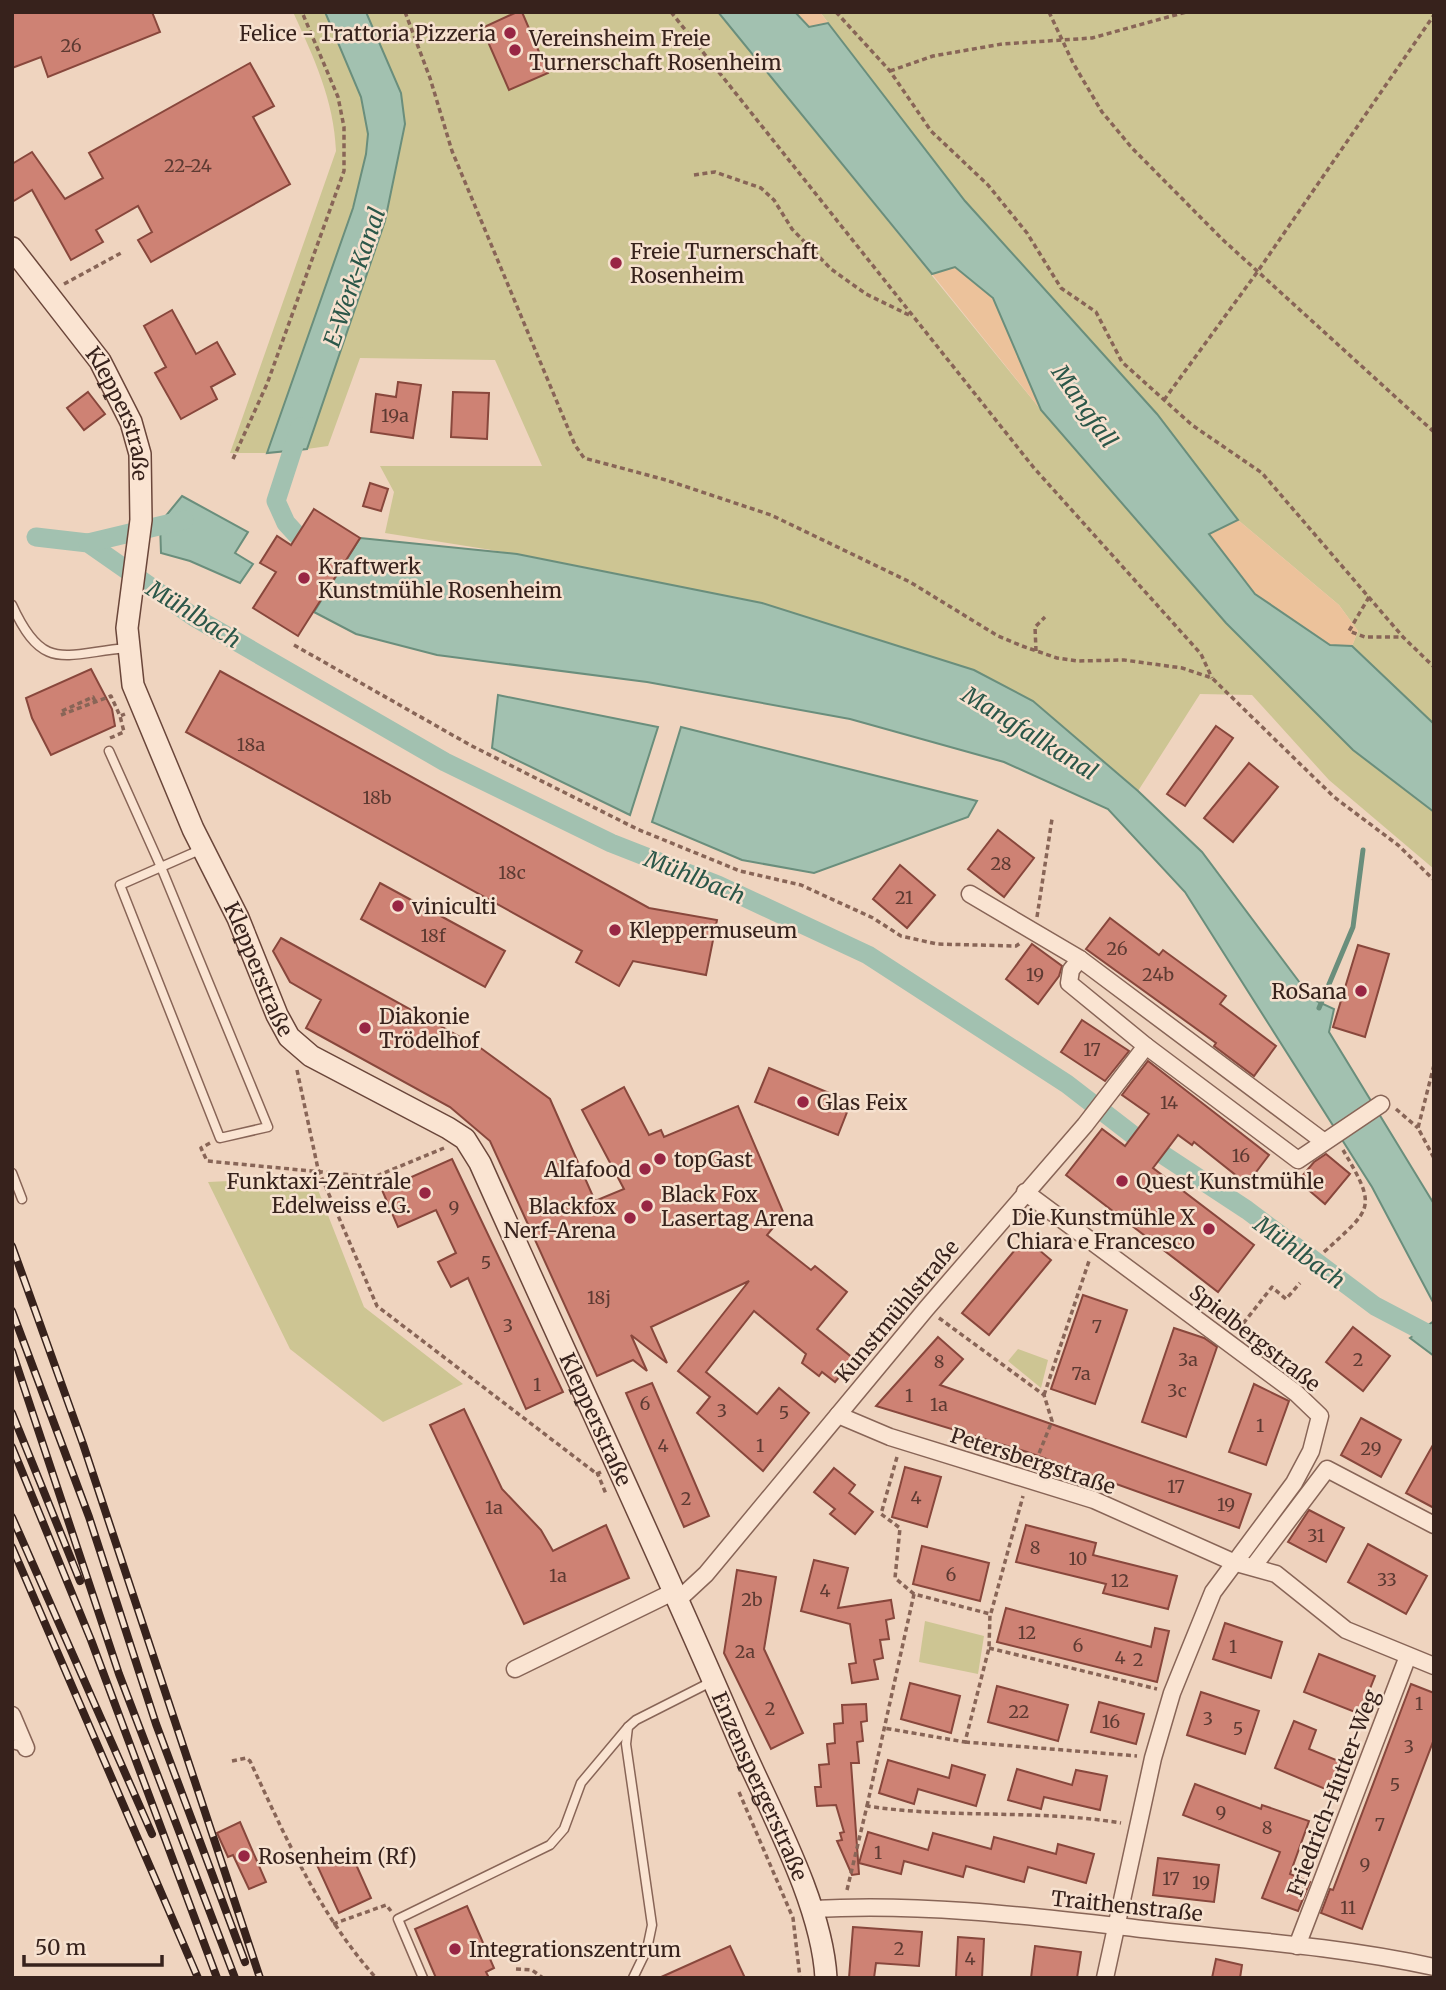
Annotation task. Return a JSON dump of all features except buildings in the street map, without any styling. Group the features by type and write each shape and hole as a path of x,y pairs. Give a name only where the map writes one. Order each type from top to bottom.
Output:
{"street":[{"name":"Klepperstraße","path":"12,248 100,361 126,409 140,454 141,520 127,648 133,685 203,849 238,918 289,1037 311,1056 465,1139 480,1163 676,1596"},
{"path":"970,894 1080,959 1328,1137"},
{"path":"1080,959 1071,970 1069,984 1146,1046 1298,1160 1328,1137 1381,1104"},
{"name":"Kunstmühlstraße","path":"515,1669 676,1596 706,1574 926,1309 1085,1125 1146,1046"},
{"name":"Spielbergstraße","path":"1025,1192 1296,1393 1320,1416 1311,1451 1294,1483 1233,1562"},
{"name":"Petersbergstraße","path":"838,1415 901,1441 1094,1500 1233,1562 1276,1574 1346,1630 1434,1666"},
{"path":"1252,1567 1327,1469 1434,1525"},
{"path":"1105,1978 1137,1825 1172,1693 1213,1591 1233,1562"},
{"name":"Enzenspergerstraße","path":"676,1596 813,1909 824,1952 826,1978"},
{"name":"Friedrich-Hutter-Weg","path":"1297,1946 1408,1656"},
{"path":"12,1715 19,1746"},
{"name":"Traithenstraße","path":"813,1909 1001,1915 1116,1925 1297,1946 1434,1967"}],"lane":[{"path":"12,605 35,645 49,654 127,648"},
{"path":"109,751 161,867 268,1127 220,1138 120,886 161,867 203,849"},
{"path":"12,1173 22,1199"},
{"path":"423,1978 398,1919 550,1845 564,1829 581,1783 628,1727 636,1720 714,1681"},
{"path":"628,1727 626,1744 652,1924 647,1949 633,1978"}],"path":[{"path":"233,460 267,384 344,172 344,127 338,97 302,12"},
{"path":"405,12 433,88 452,151 575,445 584,458 666,480 771,514 910,582 998,636 1036,651 1077,661 1124,660 1182,668 1212,678"},
{"path":"671,12 910,316 1034,468 1201,654 1212,678 1334,797 1398,845 1434,880"},
{"path":"836,12 890,71 931,131 988,185 1027,233 1061,288 1096,312 1116,356 1192,425 1262,473 1403,637 1434,667"},
{"path":"1049,12 1061,39 1102,111 1132,148 1258,271 1434,432"},
{"path":"890,71 933,56 1002,44 1092,38 1185,12"},
{"path":"1164,401 1258,271 1434,15"},
{"path":"694,175 702,172 722,173 761,188 774,200 792,229 831,269 866,294 910,316"},
{"path":"47,293 121,253"},
{"path":"1369,597 1349,631 1365,637 1403,637"},
{"path":"1036,651 1035,627 1045,617"},
{"path":"294,645 470,745 637,829 740,871 801,886 873,918 901,936 937,944 1016,946 1036,932 1052,819"},
{"path":"62,713 111,696 124,732 106,741 109,751"},
{"path":"120,716 142,708"},
{"path":"289,1037 318,1169 377,1306 597,1474 615,1465"},
{"path":"1418,1128 1434,1065"},
{"path":"1381,1104 1391,1104 1418,1128 1434,1158"},
{"path":"1324,1252 1364,1212 1367,1197 1364,1185 1328,1137"},
{"path":"220,1138 201,1148 207,1161 318,1169 374,1177 465,1139"},
{"path":"965,1742 989,1648 990,1614 1028,1481 1052,1421 1044,1395 1094,1243"},
{"path":"1228,1342 1272,1287 1286,1299 1300,1283"},
{"path":"926,1309 1044,1395"},
{"path":"901,1441 881,1514 900,1528 895,1578 914,1594 990,1614"},
{"path":"843,1908 914,1594"},
{"path":"989,1648 1172,1693"},
{"path":"884,1728 965,1742 1153,1758"},
{"path":"232,1761 246,1758 250,1761 333,1924 376,1978"},
{"path":"736,1784 793,1918 800,1978"},
{"path":"867,1806 918,1814 1079,1816 1137,1825"},
{"path":"333,1924 386,1905 398,1919"},
{"path":"516,1969 532,1970 543,1978"}],"shaded area":[{"path":"293,12 325,12 361,97 368,134 366,154 353,208 267,453 230,453 336,151 327,97"},
{"path":"366,12 718,12 1041,410 1226,623 1353,750 1434,812 1434,869 1329,780 1252,695 1200,694 1138,791 1033,701 974,670 762,603 517,554 385,533 394,492 380,466 542,466 495,360 360,358 328,446 307,449 385,221 405,125 401,93"},
{"path":"820,12 1434,12 1434,724 1352,646 1358,631 1339,605 1238,520 1157,414 965,201"},
{"path":"313,1177 364,1307 463,1384 383,1422 290,1349 208,1182"},
{"path":"1018,1349 1048,1360 1041,1388 1008,1361"},
{"path":"925,1621 984,1636 978,1674 919,1662"}],"sand":[{"path":"795,12 820,12 828,23 809,27"},
{"path":"955,267 993,298 1041,410 932,274"},
{"path":"1238,520 1339,605 1358,631 1352,646 1330,645 1255,594 1209,534"}],"water":[{"path":"325,12 366,12 401,93 405,124 385,221 307,449 267,453 353,208 366,154 368,134 361,97"},
{"name":"Mangfall","path":"718,12 795,12 809,27 828,23 965,201 1157,414 1238,520 1209,534 1255,594 1330,645 1352,646 1434,724 1434,812 1353,750 1226,623 1041,410 993,298 955,267 932,274"},
{"path":"182,496 248,532 235,553 253,564 240,583 190,561 161,553 160,523"},
{"name":"Mangfallkanal","path":"360,538 517,554 762,603 974,670 1033,701 1138,791 1202,852 1312,999 1334,1009 1329,1032 1434,1204 1434,1304 1372,1187 1185,892 1108,809 1004,762 850,719 647,682 437,655 356,634 314,612"},
{"path":"498,695 658,727 630,815 492,748"},
{"path":"681,727 977,801 968,817 814,873 742,860 652,822"},
{"path":"1434,1321 1434,1356 1410,1338"}],"waterway":[{"name":"E-Werk-Kanal","path":"297,535 286,523 276,501 300,427"},
{"path":"88,543 184,520"},
{"name":"Mühlbach","path":"36,537 88,543 194,617 445,762 611,843 718,885 868,955 1067,1084 1133,1135 1247,1210 1375,1306 1434,1337"},
{"path":"1319,1008 1353,927 1363,850"}],"railway":[{"path":"12,1246 83,1444 260,1978"},
{"path":"12,1311 89,1517 156,1724 245,1962"},
{"path":"12,1351 119,1674 235,1978"},
{"path":"12,1413 80,1581"},
{"path":"12,1447 91,1640 217,1978"},
{"path":"12,1517 152,1834"},
{"path":"12,1547 198,1978"}],"place":[{"name":"Felice - Trattoria Pizzeria","path":"510,33"},
{"name":"Vereinsheim Freie Turnerschaft Rosenheim","path":"515,50"},
{"name":"Freie Turnerschaft Rosenheim","path":"616,263"},
{"name":"Kraftwerk Kunstmühle Rosenheim","path":"304,578"},
{"name":"viniculti","path":"398,906"},
{"name":"Kleppermuseum","path":"615,930"},
{"name":"RoSana","path":"1361,991"},
{"name":"Diakonie Trödelhof","path":"365,1028"},
{"name":"Glas Feix","path":"803,1102"},
{"name":"topGast","path":"660,1159"},
{"name":"Alfafood","path":"645,1169"},
{"name":"Quest Kunstmühle","path":"1122,1181"},
{"name":"Funktaxi-Zentrale Edelweiss e.G.","path":"425,1193"},
{"name":"Black Fox Lasertag Arena","path":"647,1206"},
{"name":"Blackfox Nerf-Arena","path":"630,1218"},
{"name":"Die Kunstmühle X Chiara e Francesco","path":"1209,1229"},
{"name":"Rosenheim (Rf)","path":"244,1856"},
{"name":"Integrationszentrum","path":"455,1949"}]}
